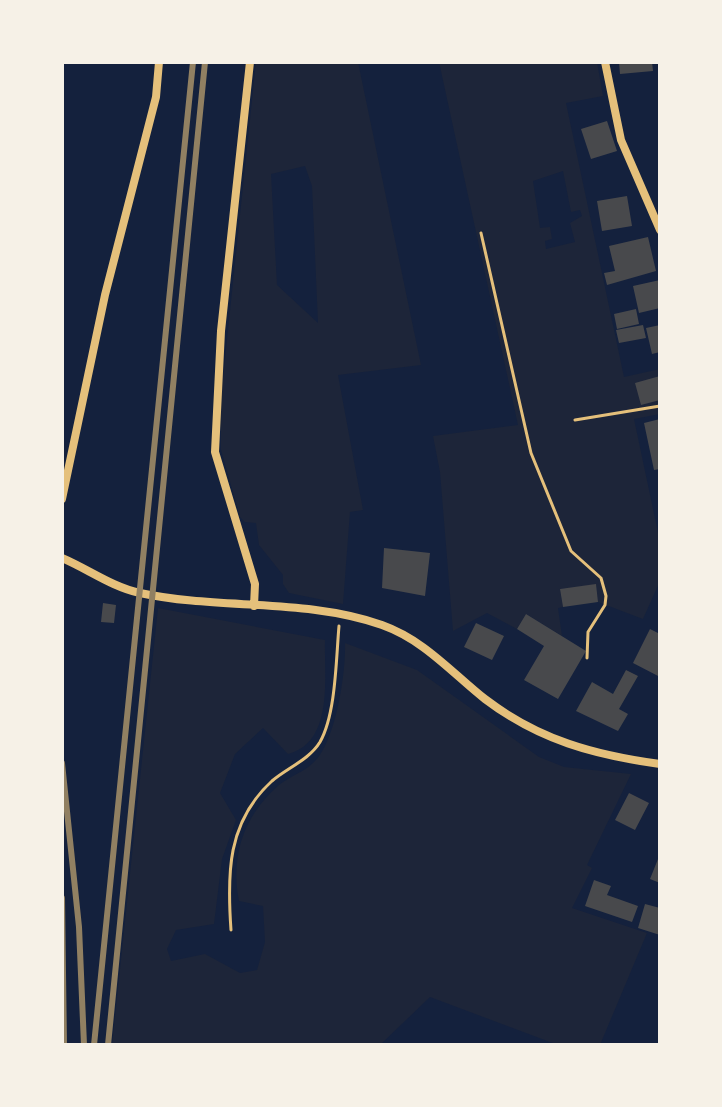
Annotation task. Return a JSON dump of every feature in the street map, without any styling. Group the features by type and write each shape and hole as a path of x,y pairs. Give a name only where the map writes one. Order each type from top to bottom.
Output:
{"street":[{"path":"62,499 105,295 153,111 159,62"},
{"path":"250,62 221,331 215,452 255,584 254,606"},
{"path":"605,62 621,140 660,230"},
{"path":"62,558 139,593 341,615 378,624 416,641 507,715 548,739 597,754 659,762"}],"path":[{"path":"481,233 531,453 571,551 601,578 606,596 605,605 588,632 587,658"},
{"path":"575,420 660,406"},
{"path":"231,930 227,877 231,849 253,803 272,781 321,741 332,688 341,615"}],"shaded area":[{"path":"256,62 358,62 421,365 338,375 363,510 350,512 343,604 289,593 283,584 283,575 259,545 256,523 245,522 240,517 221,450 221,397","holes":["305,166 312,186 318,323 277,285 271,174"]},
{"path":"439,62 597,62 603,96 566,103 624,377 660,369 660,414 634,419 660,542 660,581 643,619 598,602 596,585 560,589 563,607 558,608 562,636 526,614 517,629 487,613 453,631 440,472 433,436 518,425","holes":["563,171 571,212 580,210 582,216 570,223 575,242 546,249 545,241 552,239 550,227 540,228 533,181"]},
{"path":"158,608 325,640 323,707 313,736 303,747 288,754 263,728 235,754 220,793 236,820 222,859 214,924 176,930 167,949 171,961 205,954 240,973 257,970 265,942 263,906 239,901 237,868 242,837 267,797 283,782 311,765 322,751 338,705 345,643 417,670 539,757 564,767 631,774 587,865 592,868 572,908 647,933 600,1045 558,1045 430,997 380,1045 112,1045"}],"building":[{"path":"619,62 652,62 653,71 620,74"},
{"path":"607,121 617,151 591,159 581,129"},
{"path":"627,196 632,226 602,231 597,201"},
{"path":"648,237 656,271 607,285 604,273 615,271 609,246"},
{"path":"660,280 660,308 639,313 633,286"},
{"path":"636,309 639,324 617,329 614,314"},
{"path":"643,325 646,338 619,343 616,330"},
{"path":"660,325 660,352 652,354 646,328"},
{"path":"660,376 660,400 641,405 635,383"},
{"path":"660,419 660,469 654,470 644,423"},
{"path":"384,548 430,553 425,596 382,588"},
{"path":"596,584 598,602 563,607 560,589"},
{"path":"103,603 116,605 114,623 101,622"},
{"path":"526,614 586,651 558,699 524,680 544,646 517,629"},
{"path":"476,623 504,636 492,660 464,647"},
{"path":"650,629 660,634 660,677 633,663"},
{"path":"626,670 638,676 619,709 628,714 618,731 576,711 592,682 613,694"},
{"path":"629,793 649,803 635,830 615,820"},
{"path":"660,854 660,883 650,879"},
{"path":"594,880 611,886 607,895 638,906 632,922 585,906"},
{"path":"645,904 660,908 660,935 638,928"}],"railway":[{"path":"94,1045 193,62"},
{"path":"108,1045 205,62"},
{"path":"62,763 79,927 84,1045"},
{"path":"62,898 64,1045"}]}
